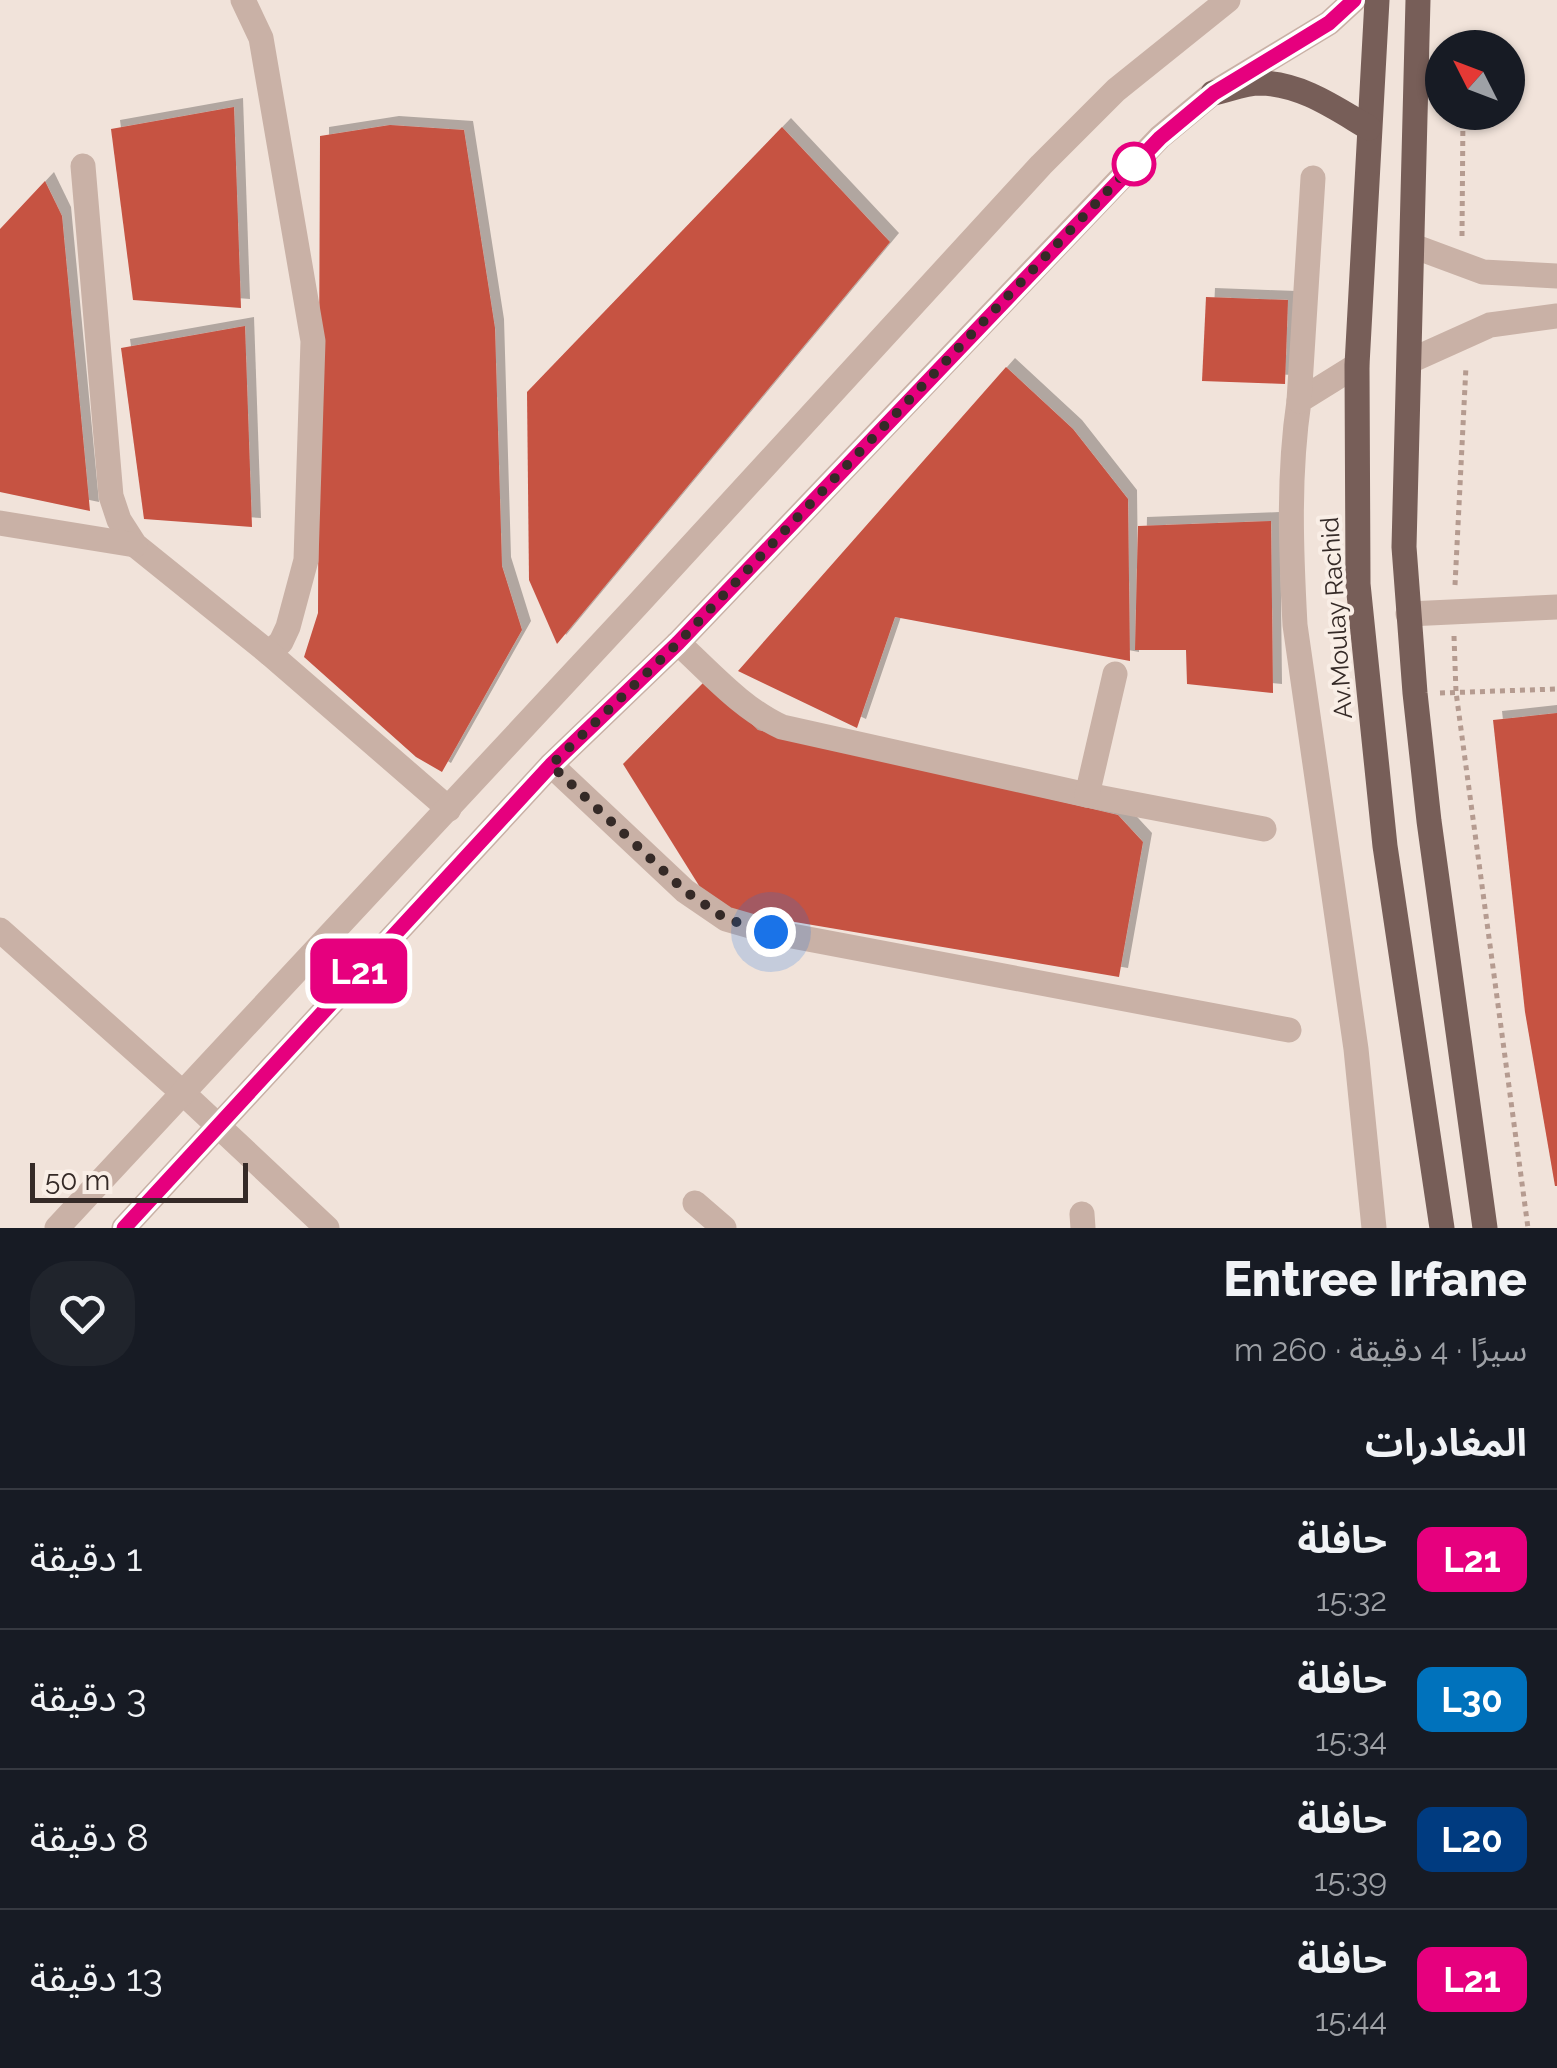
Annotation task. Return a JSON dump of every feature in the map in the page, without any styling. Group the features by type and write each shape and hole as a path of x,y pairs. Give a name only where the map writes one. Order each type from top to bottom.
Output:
{"main road":[{"name":"Av.Moulay Rachid","path":"1377,0 1357,366 1358,584 1384,846 1442,1228"},
{"path":"1418,0 1404,547 1415,694 1485,1228"},
{"path":"1214,93 1258,83 1292,88 1369,128"}],"street":[{"path":"243,0 261,38 314,341 306,560 288,628 269,653"},
{"path":"57,1228 1041,166 1116,90 1228,0"},
{"path":"124,1228 219,1128 391,934 551,765 678,643 1160,138 1214,93 1329,23 1354,0"},
{"path":"83,166 111,496 120,520 135,545 269,653 448,808"},
{"path":"1314,178 1291,503 1295,625 1356,1048 1374,1228"},
{"path":"1414,246 1462,266 1508,275 1557,276"},
{"path":"1410,361 1514,320 1557,316"},
{"path":"1299,401 1357,366"},
{"path":"0,522 135,545"},
{"path":"1408,614 1557,607"},
{"path":"678,643 754,711 782,728 1087,796 1264,828"},
{"path":"1087,796 1115,674"},
{"path":"551,765 685,891 726,919 771,932 1289,1030"},
{"path":"0,930 327,1228"},
{"path":"696,1202 724,1228"}],"path":[{"path":"1462,266 1463,130"},
{"path":"1468,335 1453,612 1456,692 1528,1228"},
{"path":"1415,694 1557,689"}],"building":[{"path":"234,107 241,308 133,300 111,129"},
{"path":"390,125 464,130 495,328 502,566 522,630 442,772 416,757 304,657 318,613 320,136"},
{"path":"782,127 890,242 557,644 529,580 527,392"},
{"path":"45,181 62,216 90,511 0,492 0,229"},
{"path":"1206,297 1288,300 1285,384 1202,381"},
{"path":"245,326 252,527 144,519 121,348"},
{"path":"1006,367 1073,429 1128,499 1130,661 895,617 857,728 738,671"},
{"path":"1271,521 1273,693 1187,684 1186,650 1135,650 1138,526"},
{"path":"706,680 758,730 1118,815 1143,842 1119,977 713,908 623,764"},
{"path":"1557,713 1555,1186 1525,1012 1493,720"}],"bus line":[{"name":"L21","path":"124,1228 219,1128 391,934 551,765 678,643 1160,138 1214,93 1329,23 1354,0"}],"route":[{"path":"771,932 726,919 685,891 551,765 678,643 1139,158 1134,164"}]}
